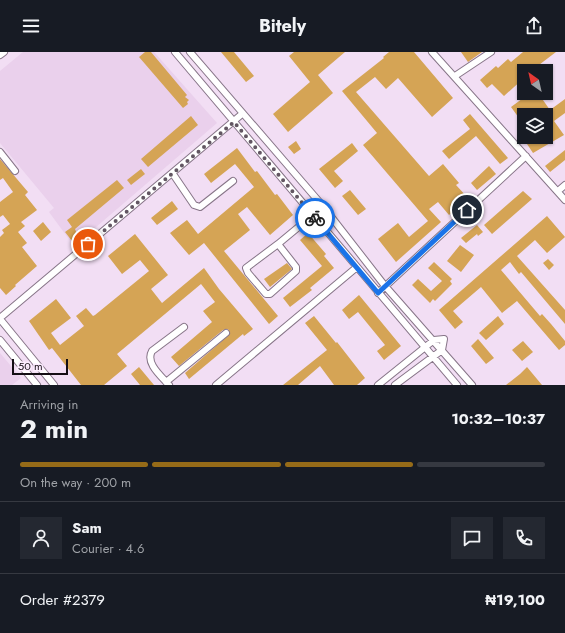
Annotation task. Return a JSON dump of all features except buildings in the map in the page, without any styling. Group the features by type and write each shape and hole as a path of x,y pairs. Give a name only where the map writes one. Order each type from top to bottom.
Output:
{"street":[{"path":"0,55 4,52"},
{"path":"175,52 457,385"},
{"path":"191,52 242,114 322,205 385,286 472,385"},
{"path":"432,52 565,200"},
{"path":"455,76 491,52"},
{"path":"54,385 0,318 173,174 242,114"},
{"path":"0,152 15,171"},
{"path":"378,293 526,156"},
{"path":"173,174 194,205 200,207 233,181"},
{"path":"558,191 565,185"},
{"path":"278,244 296,267 296,271 270,294 266,294 253,280 246,268 313,215"},
{"path":"216,385 357,267"},
{"path":"184,327 152,351 149,356 149,361 167,383 226,333"},
{"path":"0,340 37,385"},
{"path":"378,385 426,348 434,340"},
{"path":"395,385 442,350"}],"shaded area":[{"path":"23,52 154,52 217,123 74,246 49,212 54,208 0,143 0,71"},
{"path":"0,353 21,378 12,385 0,385"}],"way so far":[{"path":"88,244 234,122 315,218"}],"route":[{"path":"315,218 378,293 467,210"}]}
